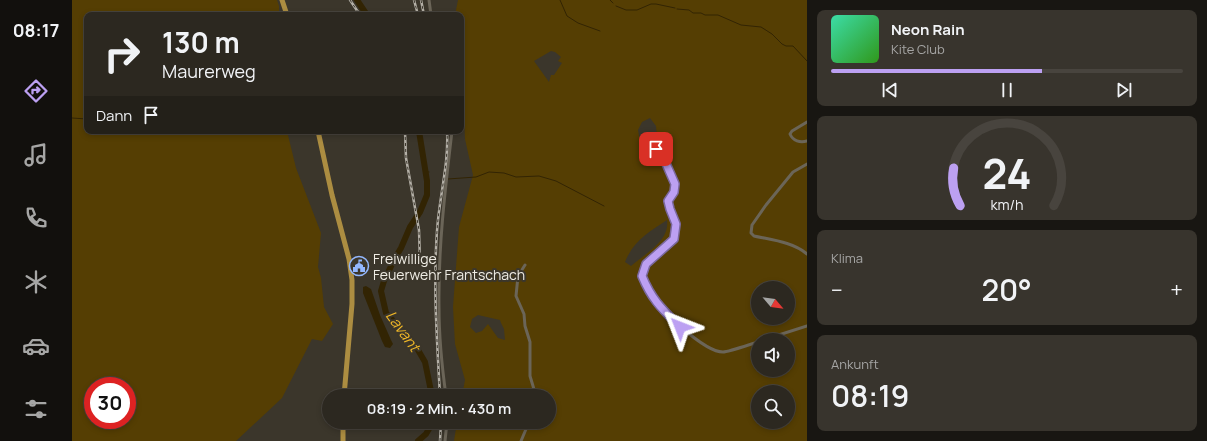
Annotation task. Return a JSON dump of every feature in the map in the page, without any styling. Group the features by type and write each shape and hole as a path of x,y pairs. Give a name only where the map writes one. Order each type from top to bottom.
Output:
{"main road":[{"path":"282,0 286,12"},
{"path":"319,134 332,195 349,259 352,280 352,304 345,389"},
{"path":"343,429 344,441"}],"street":[{"path":"429,0 431,12"},
{"path":"807,122 792,131 790,134 795,140 800,142 807,141"},
{"path":"445,389 441,358 439,308 441,243 452,134"},
{"path":"656,149 664,159 675,184 674,192 668,201 676,224 674,239 646,264 642,276 649,293 659,307 680,327 710,348 722,352 751,344"},
{"path":"807,164 793,172 766,205 752,225 751,233 754,236 802,249 807,254"},
{"path":"525,265 518,276 516,296 524,314 525,326 530,342 530,376 534,389"},
{"path":"785,333 807,326"},
{"path":"445,441 446,429"},
{"path":"521,441 526,429"}],"shaded area":[{"path":"72,0 277,0 279,12 84,12 84,134 288,134 296,168 321,233 318,267 321,278 324,307 333,324 322,341 312,339 282,398 236,441 72,441"},
{"path":"458,0 807,0 807,441 454,441 456,429 556,429 556,389 463,389 465,380 455,344 453,307 459,227 473,175 465,139 464,12 456,12","holes":["551,51 555,52 561,57 558,61 562,63 554,75 551,75 549,82 534,61","650,118 656,126 658,147 661,152 656,156 641,147 638,130 642,122","667,220 665,234 656,246 631,266 625,262 637,242","478,315 500,320 504,329 505,340 498,338 488,324 482,331 476,333 470,327 472,319"]},
{"path":"366,286 371,289 380,315 393,344 390,348 385,347 382,341 363,293 363,287"}],"waterway":[{"name":"Lavant","path":"357,0 365,12"},
{"path":"560,0 567,16 578,23 600,31"},
{"path":"610,0 613,3"},
{"path":"616,6 626,10 637,10 651,4 675,8"},
{"path":"677,9 689,10 693,13 701,13 705,15 718,15 741,25 761,27 772,34 782,44 786,46 793,46 807,61"},
{"path":"72,118 84,119"},
{"name":"Lavant","path":"419,134 427,181 427,195 420,212 410,227 394,260 381,291 386,313 410,339 425,362 431,389"},
{"path":"448,179 476,177 489,172 504,173 516,177 539,176 556,181 604,206"},
{"name":"Lavant","path":"418,441 426,434 429,429"}],"railway":[{"path":"350,0 358,12"},
{"path":"414,0 417,12"},
{"path":"421,0 423,12"},
{"path":"405,134 406,158 419,230 420,261"},
{"path":"440,389 435,272 438,219 447,156 447,134"},
{"path":"440,441 441,429"}],"place":[{"name":"Freiwillige Feuerwehr Frantschach","path":"359,266"}],"route":[{"path":"656,149 664,159 675,184 674,192 668,201 676,224 674,239 646,264 642,276 649,293 659,307 680,327"}]}
